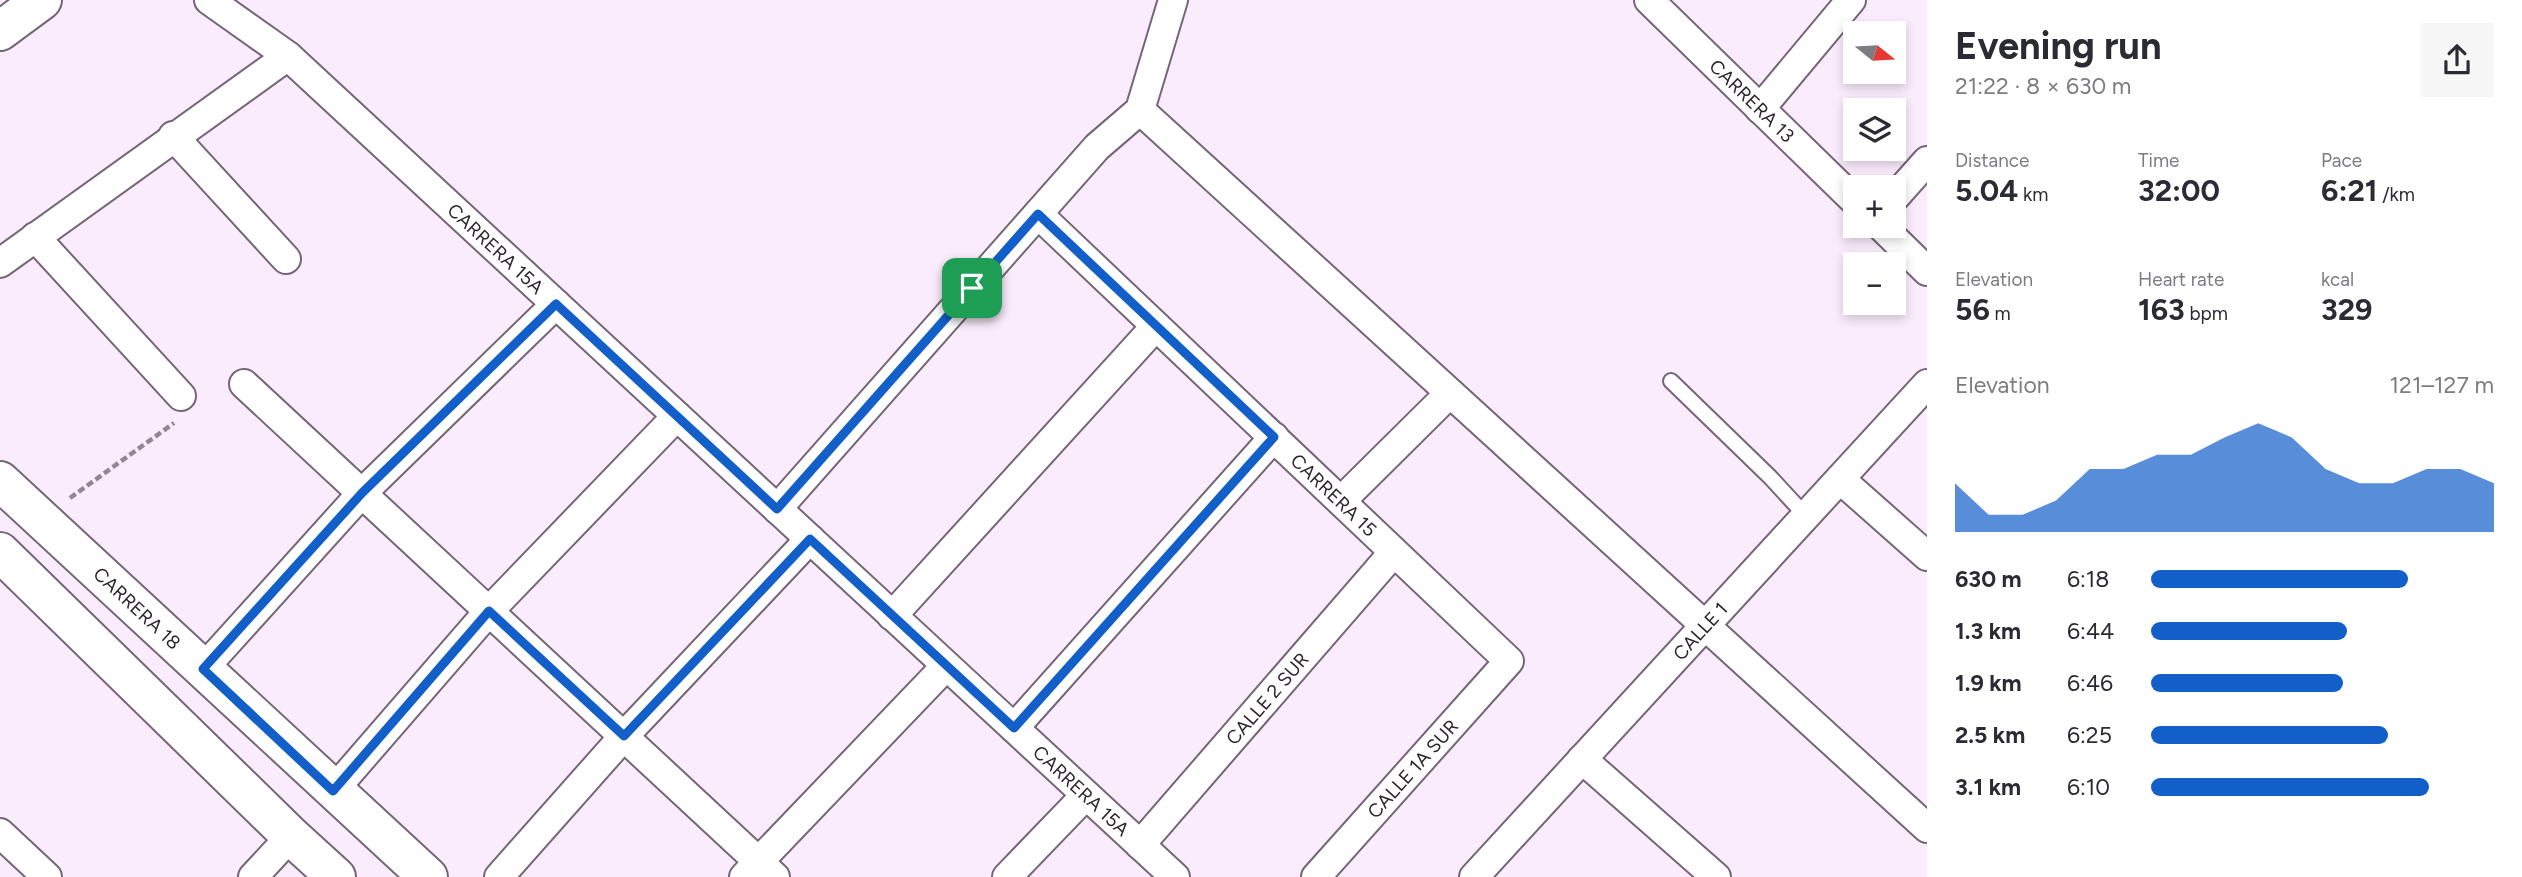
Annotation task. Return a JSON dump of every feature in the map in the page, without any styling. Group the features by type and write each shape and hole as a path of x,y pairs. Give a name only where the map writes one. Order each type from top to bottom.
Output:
{"street":[{"path":"2,28 42,0"},
{"name":"CARRERA 15A","path":"209,0 288,56 1175,877"},
{"path":"777,509 1097,147 1140,110 1173,0"},
{"name":"CARRERA 13","path":"1649,0 1843,189"},
{"path":"1760,108 1851,0"},
{"path":"0,263 173,136 288,56"},
{"path":"1140,110 1927,828"},
{"path":"173,136 286,259"},
{"path":"1906,185 1927,161"},
{"name":"CARRERA 15","path":"1038,214 1509,661"},
{"path":"35,237 181,396"},
{"path":"1893,238 1927,271"},
{"path":"203,669 362,493 556,304"},
{"path":"892,616 1156,326"},
{"path":"244,384 624,736 759,872 946,666"},
{"name":"CALLE 1","path":"1474,877 1927,384"},
{"path":"1341,501 1450,393"},
{"path":"333,791 489,611 677,416"},
{"path":"1014,728 1274,437"},
{"path":"1840,479 1927,556"},
{"name":"CARRERA 18","path":"0,481 428,877"},
{"path":"499,877 624,736 810,539"},
{"path":"0,552 336,877"},
{"name":"CALLE 2 SUR","path":"1140,845 1394,552"},
{"name":"CALLE 1A SUR","path":"1316,877 1509,661"},
{"path":"1582,759 1716,877"},
{"path":"1007,877 1086,795"},
{"path":"0,833 47,877"},
{"path":"253,877 291,836"}],"lane":[{"path":"1671,381 1770,477 1806,516"}],"path":[{"path":"40,518 169,428 180,416 181,396"}],"route":[{"path":"1038,214 1274,437 1014,728 810,539 624,736 489,611 333,791 203,669 362,493 556,304 777,509 972,288 1038,214"}]}
